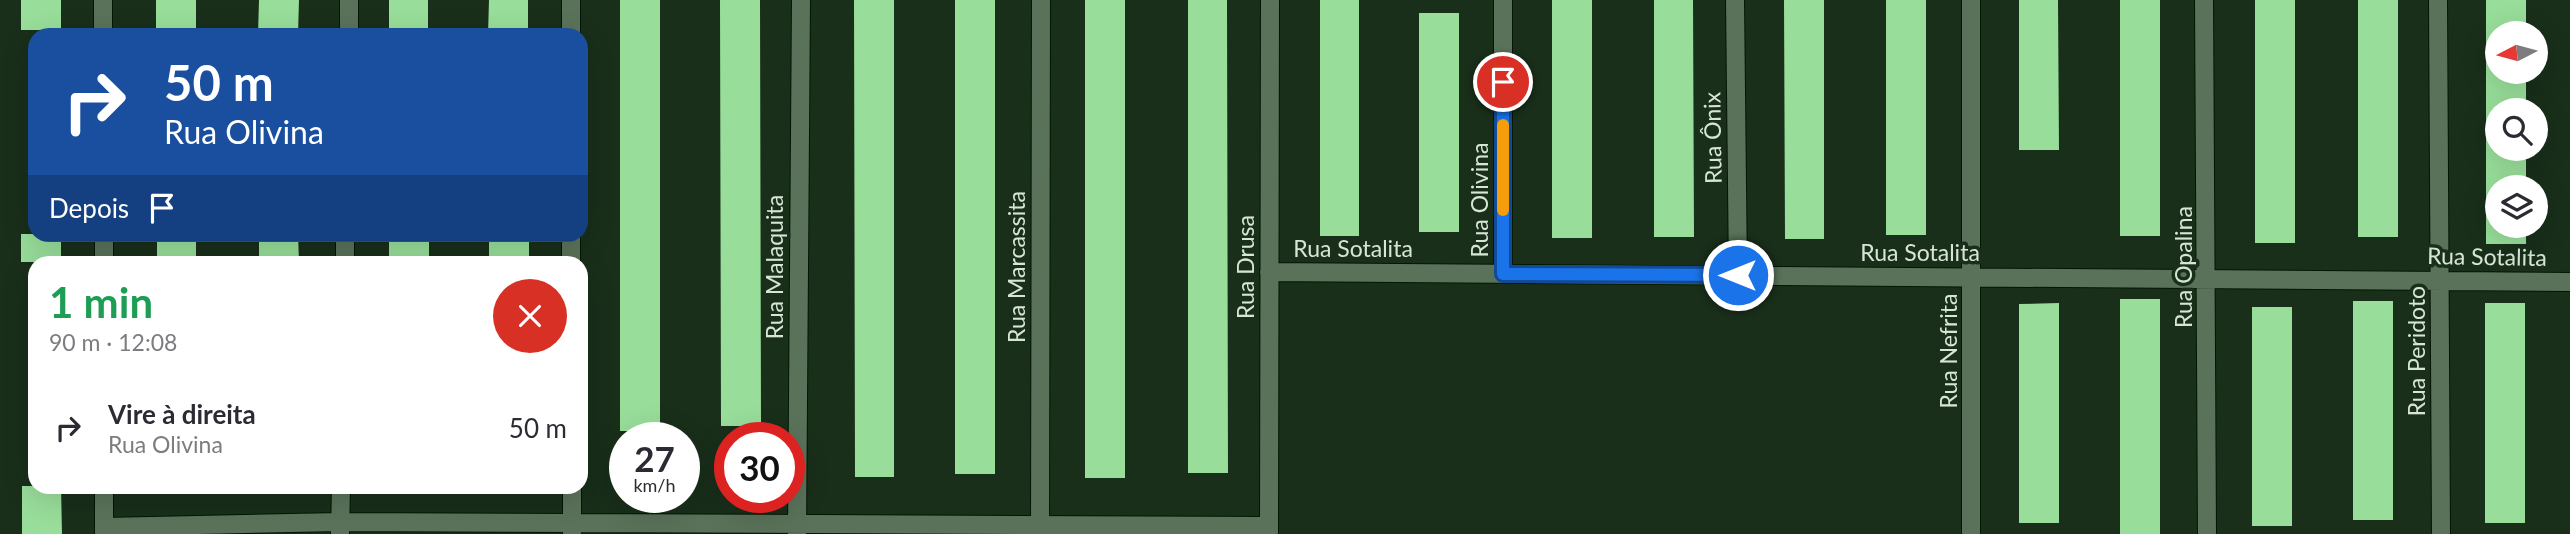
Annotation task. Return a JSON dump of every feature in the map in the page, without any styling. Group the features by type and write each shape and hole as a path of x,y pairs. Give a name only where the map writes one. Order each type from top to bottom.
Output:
{"street":[{"path":"103,0 103,28"},
{"path":"349,0 349,28"},
{"path":"571,0 571,28"},
{"name":"Rua Malaquita","path":"797,529 801,0"},
{"name":"Rua Marcassita","path":"1040,529 1041,0"},
{"name":"Rua Drusa","path":"1269,530 1270,0"},
{"name":"Rua Olivina","path":"1503,0 1503,274"},
{"name":"Rua Ônix","path":"1735,0 1738,275"},
{"name":"Rua Nefrita","path":"1971,0 1971,534"},
{"name":"Rua Opalina","path":"2204,0 2208,278 2207,534"},
{"name":"Rua Peridoto","path":"2438,0 2441,534"},
{"name":"Rua Sotalita","path":"1269,272 2570,282"},
{"path":"104,494 104,530 1269,530"},
{"path":"340,528 341,494"},
{"path":"572,494 572,528"}],"building":[{"path":"21,0 61,0 61,28 21,30"},
{"path":"156,0 196,0 196,28 156,28"},
{"path":"259,0 299,0 298,28 258,28"},
{"path":"389,0 428,0 428,28 389,28"},
{"path":"489,0 528,0 528,28 488,28"},
{"path":"620,0 660,0 660,422 620,422"},
{"path":"720,0 760,0 761,422 721,422"},
{"path":"854,0 894,0 894,477 855,477"},
{"path":"955,0 995,0 995,474 955,474"},
{"path":"1085,0 1125,0 1125,478 1085,478"},
{"path":"1188,0 1227,0 1228,473 1188,473"},
{"path":"1320,0 1359,0 1359,236 1320,236"},
{"path":"1552,0 1592,0 1592,238 1552,238"},
{"path":"1654,0 1693,0 1694,237 1654,237"},
{"path":"1784,0 1824,0 1824,239 1785,239"},
{"path":"1886,0 1926,0 1926,235 1886,235"},
{"path":"2019,0 2058,0 2059,150 2019,150"},
{"path":"2120,0 2160,0 2160,236 2120,236"},
{"path":"2255,0 2295,0 2295,243 2255,243"},
{"path":"2358,0 2398,0 2398,237 2358,237"},
{"path":"2486,0 2526,0 2526,21 2486,21"},
{"path":"1419,13 1459,13 1459,232 1419,232"},
{"path":"2486,84 2526,84 2526,98 2486,98"},
{"path":"2486,161 2526,161 2526,175 2486,175"},
{"path":"21,234 28,234 28,242 61,242 61,256 28,256 28,262 21,262"},
{"path":"2486,238 2526,238 2526,244 2486,244"},
{"path":"157,242 196,242 196,256 157,256"},
{"path":"259,242 298,242 299,256 259,256"},
{"path":"389,242 429,242 429,256 389,256"},
{"path":"489,242 529,242 529,256 489,256"},
{"path":"2120,299 2160,299 2160,534 2120,534"},
{"path":"2353,301 2393,301 2393,520 2353,520"},
{"path":"2059,303 2059,523 2019,523 2019,304"},
{"path":"2485,303 2525,303 2525,523 2485,523"},
{"path":"2252,307 2292,307 2292,526 2252,526"},
{"path":"22,486 28,486 28,494 61,494 62,534 22,534"}],"slow traffic":[{"path":"1503,125 1503,210"}],"route":[{"path":"1503,82 1503,274 1738,275"}]}
